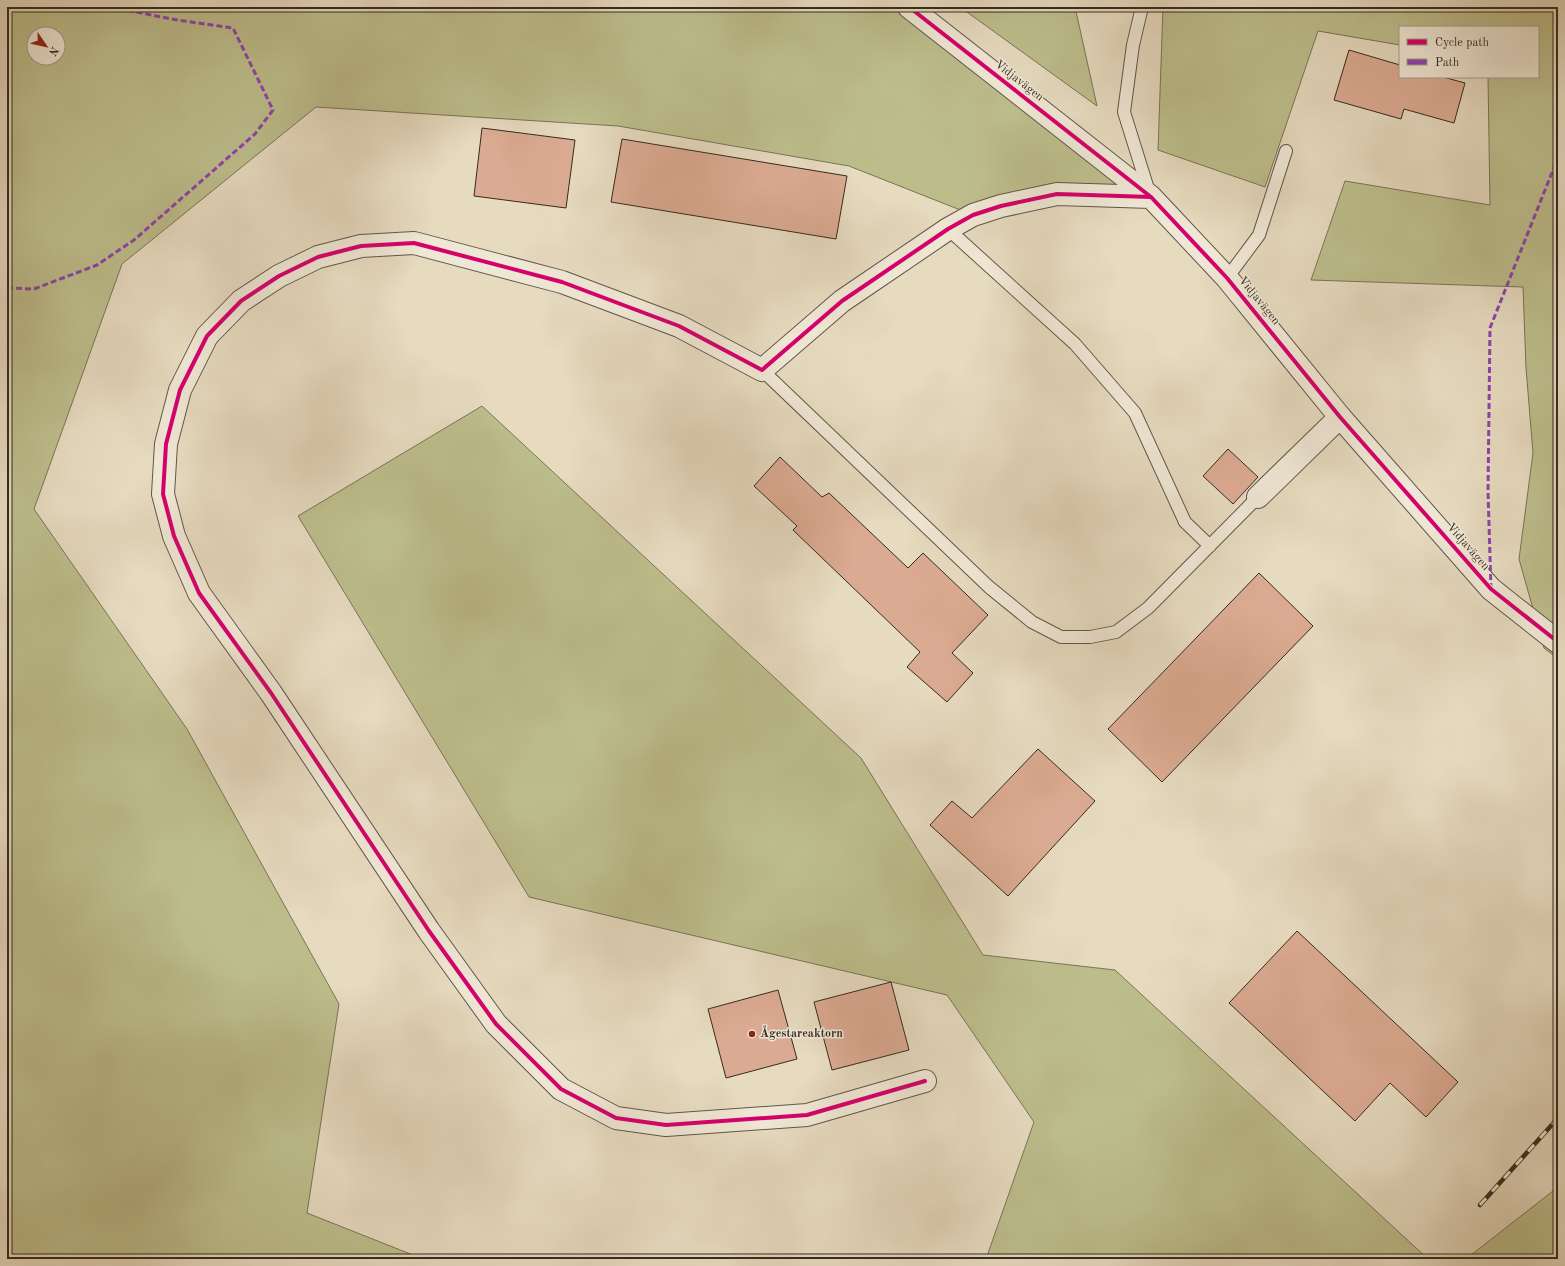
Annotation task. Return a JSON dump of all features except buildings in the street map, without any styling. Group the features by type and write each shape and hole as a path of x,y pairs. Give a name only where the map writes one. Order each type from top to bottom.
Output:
{"street":[{"name":"Vidjavägen","path":"909,7 1151,197 1227,278 1340,417 1491,588 1558,642"},
{"path":"925,1081 807,1115 666,1125 616,1118 561,1089 496,1024 487,1012 429,931 271,692 200,593 174,536 163,494 166,444 180,390 207,336 241,301 279,276 318,257 361,246 414,243 562,282 680,326 762,370 842,301 948,229 973,215 1001,206 1057,194 1151,197"},
{"path":"1258,497 1340,417"}],"lane":[{"path":"1142,7 1133,45 1124,112 1151,197"},
{"path":"1227,278 1259,235 1286,151"},
{"path":"948,229 1075,344 1135,413 1185,522 1210,546"},
{"path":"762,370 989,587 1032,622 1062,637 1090,637 1116,632 1148,608 1258,497"}],"green space":[{"path":"7,7 909,7 1151,197 1057,194 973,215 849,166 618,126 316,107 122,264 34,509 187,729 339,1004 307,1213 423,1259 7,1259"},
{"path":"960,7 1075,7 1097,106"},
{"path":"1163,7 1558,7 1558,659 1544,648 1519,559 1533,453 1526,368 1523,287 1311,280 1345,181 1490,205 1488,78 1539,78 1539,26 1399,26 1399,45 1318,31 1265,187 1158,150"},
{"path":"482,406 861,758 983,955 1115,970 1428,1259 986,1259 1034,1122 947,995 529,897 298,516"},
{"path":"1558,1187 1558,1259 1466,1259"}],"railway":[{"path":"1480,1205 1558,1118"}],"marked path":[{"path":"7,288 34,289 97,265 134,240 255,134 273,110 233,28 177,20 110,7"},
{"path":"1491,589 1488,491 1490,328 1555,165 1558,163"}],"cycle path":[{"path":"909,7 1151,197 1227,278 1340,417 1491,589 1558,642"},
{"path":"925,1081 807,1115 666,1125 616,1118 561,1089 496,1024 429,931 271,693 199,593 174,536 163,494 166,444 180,390 207,336 241,301 279,276 318,257 361,246 414,243 562,282 679,326 762,370 842,301 948,229 973,215 1001,206 1057,194 1151,197"}],"place":[{"name":"Ågestareaktorn","path":"752,1034"}]}
